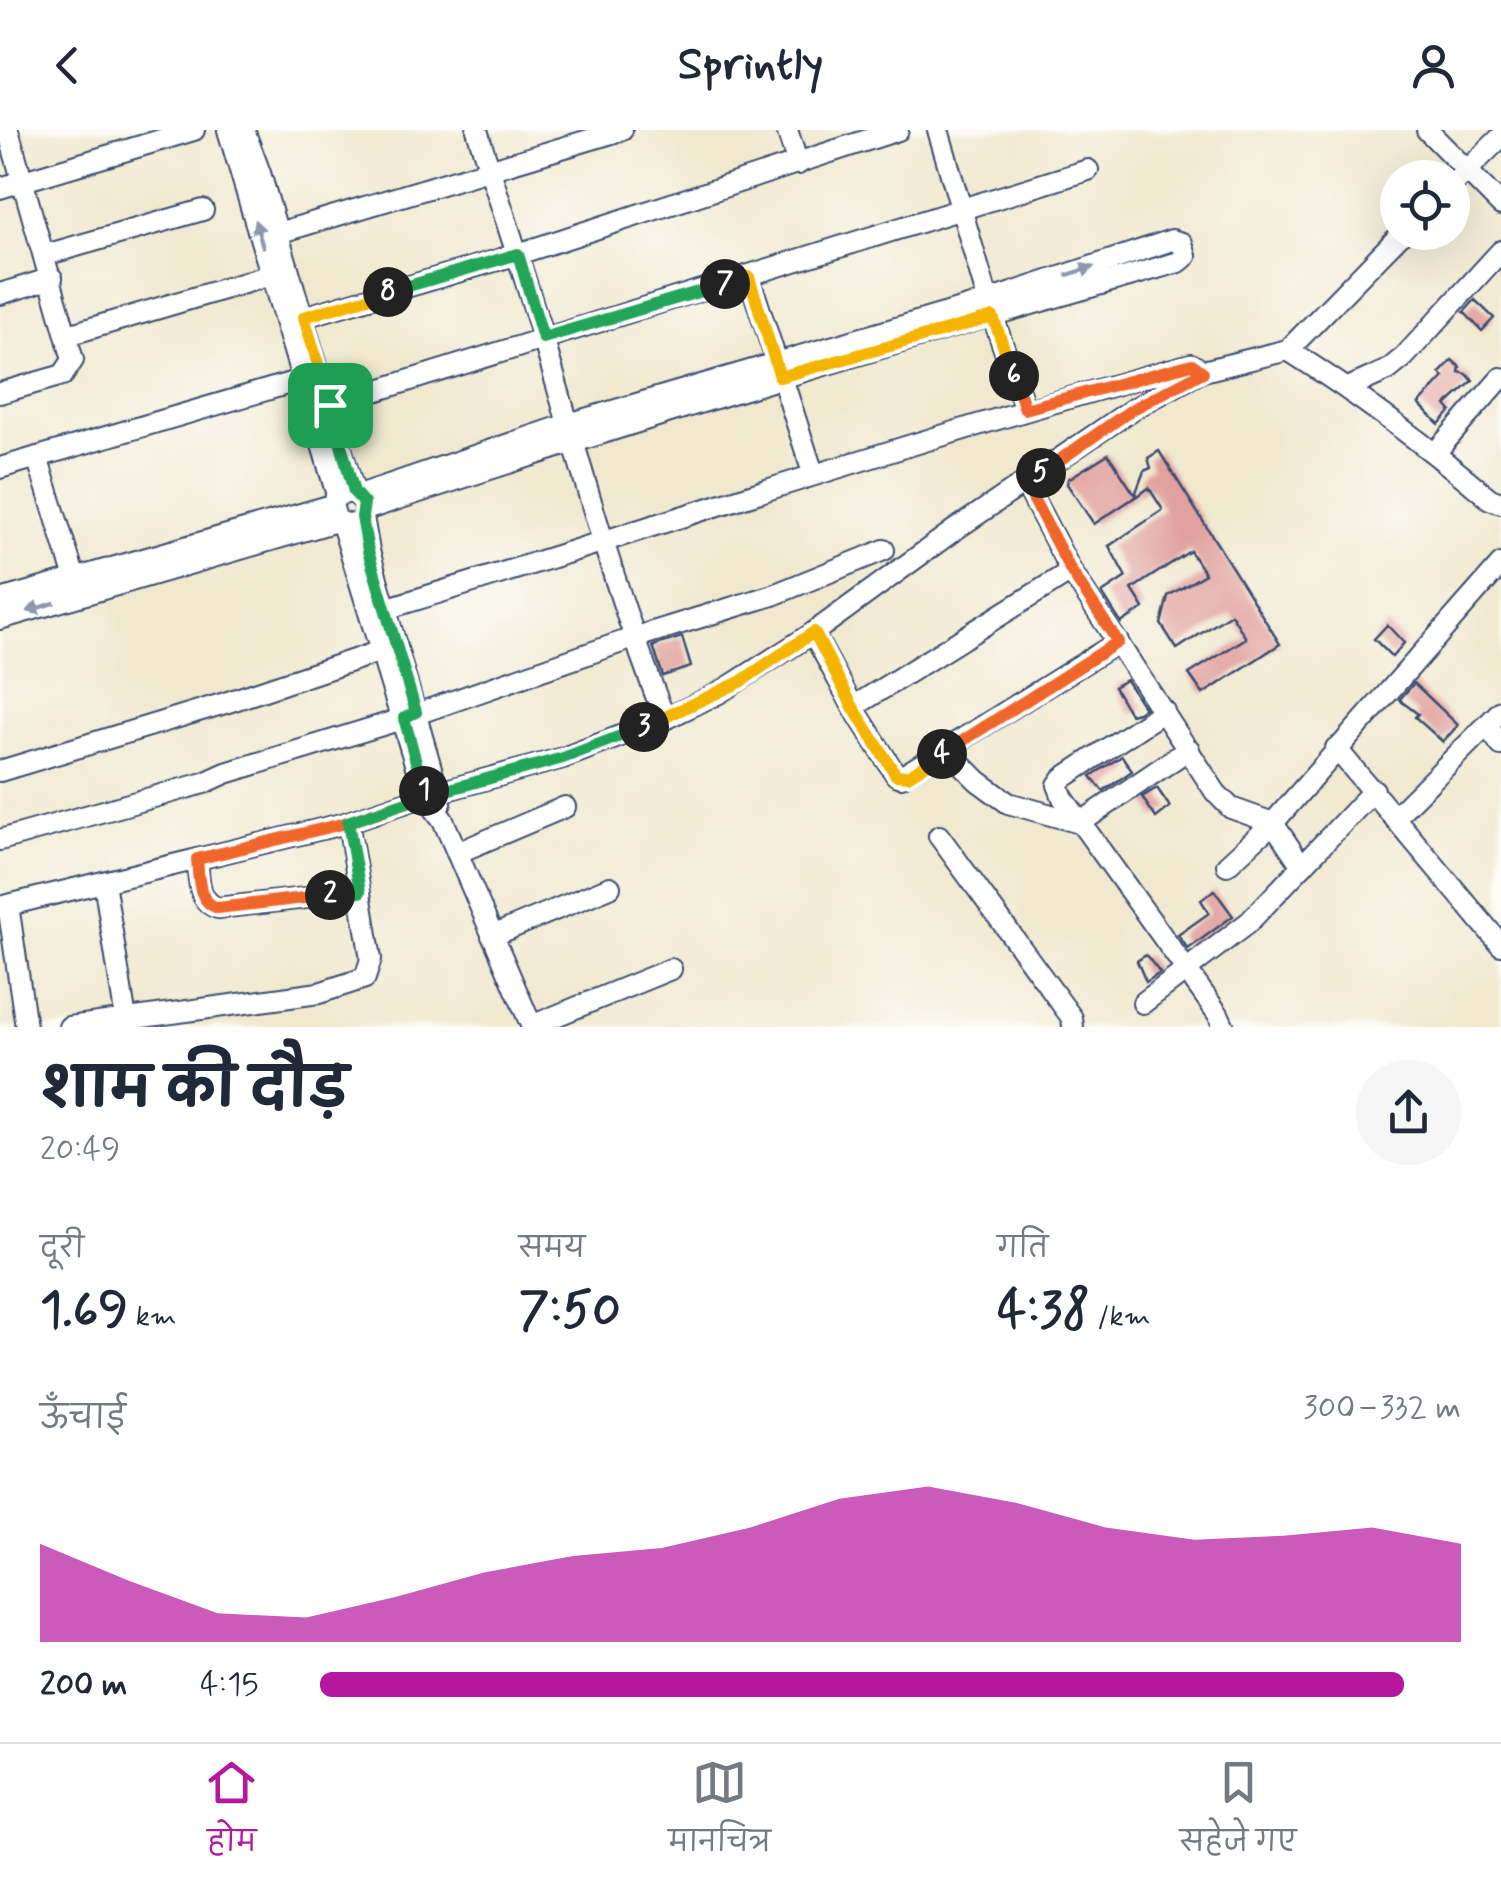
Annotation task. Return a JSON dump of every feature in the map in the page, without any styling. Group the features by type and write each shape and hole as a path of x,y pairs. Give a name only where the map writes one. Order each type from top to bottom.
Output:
{"street":[{"path":"0,393 63,375 74,360 8,130"},
{"path":"0,188 194,130"},
{"path":"228,130 304,379 385,609 389,649"},
{"path":"244,130 330,405 348,507 432,794 532,1026 671,968"},
{"path":"477,130 633,638 665,718"},
{"path":"278,234 622,130"},
{"path":"787,130 798,164"},
{"path":"304,317 518,254 898,130"},
{"path":"938,130 990,309 1025,409"},
{"path":"1427,130 1458,160"},
{"path":"1470,169 1501,137"},
{"path":"330,405 1088,170"},
{"path":"1470,171 1501,205"},
{"path":"45,255 203,210"},
{"path":"0,600 77,586 348,507 570,432 778,370 990,309 1179,262 1184,259 1182,242 1172,240 990,309"},
{"path":"26,1027 4,906 348,822 563,758 665,718 740,682 953,530 1133,409 1203,372 1288,350 1385,250"},
{"path":"1348,388 1388,370 1404,357 1501,251"},
{"path":"68,335 271,275"},
{"path":"749,277 812,473"},
{"path":"0,294 52,278"},
{"path":"1288,350 1348,388 1490,500 1501,503"},
{"path":"385,609 1025,409 1192,364 1203,372"},
{"path":"1435,453 1501,378"},
{"path":"0,468 304,379"},
{"path":"37,457 77,586"},
{"path":"1025,483 1071,571 1223,801 1231,808 1273,823 1302,866"},
{"path":"0,840 204,783 633,638 773,595 884,550"},
{"path":"1227,865 1273,823 1501,564"},
{"path":"853,707 1071,571"},
{"path":"0,619 77,586"},
{"path":"814,632 853,707 896,775 908,776 1118,642"},
{"path":"0,771 389,649"},
{"path":"1164,711 1063,778 1059,792 1224,1027"},
{"path":"1494,718 1501,745"},
{"path":"1396,816 1494,718"},
{"path":"1336,748 1501,945"},
{"path":"948,751 978,781 1008,803 1080,822 1189,749"},
{"path":"1143,1002 1250,922 1374,790"},
{"path":"457,853 565,806"},
{"path":"69,1027 320,993 365,978 371,959 348,822"},
{"path":"939,836 1072,1018 1074,1027"},
{"path":"197,859 204,898 210,906 218,908 360,892"},
{"path":"104,882 126,1020"},
{"path":"492,936 610,888"}],"building":[{"path":"1475,300 1494,318 1482,331 1464,312"},
{"path":"1452,360 1460,367 1459,372 1473,381 1446,405 1451,411 1439,424 1419,404 1444,377 1440,373"},
{"path":"1159,451 1280,644 1203,694 1189,674 1246,638 1231,614 1177,649 1161,624 1168,596 1205,574 1190,551 1132,589 1144,608 1121,623 1102,593 1126,577 1109,546 1163,510 1149,488 1094,524 1067,484 1068,479 1108,454 1135,495 1144,471 1151,468 1148,458"},
{"path":"1387,625 1404,643 1392,657 1374,639"},
{"path":"682,637 691,667 663,676 653,646"},
{"path":"1126,680 1144,708 1130,714 1114,687"},
{"path":"1414,683 1458,725 1443,742 1400,699"},
{"path":"1122,756 1132,771 1103,791 1091,776"},
{"path":"1157,788 1170,807 1156,818 1142,797"},
{"path":"1214,890 1233,916 1188,949 1178,935 1209,913 1201,900"},
{"path":"1146,955 1160,973 1146,982 1137,961"}],"route":[{"path":"518,254 543,338 749,277 780,377 993,317 1025,409 1192,364 1203,372 1133,409 1025,483 1071,571 1118,642 908,776 896,775 853,707 814,632 740,682 665,718 563,758 348,822 360,892 218,908 210,906 200,889 197,859 342,824 356,818 425,796 404,718 416,712 368,551 362,517 364,503 354,492 330,405 304,317 518,254"}]}
